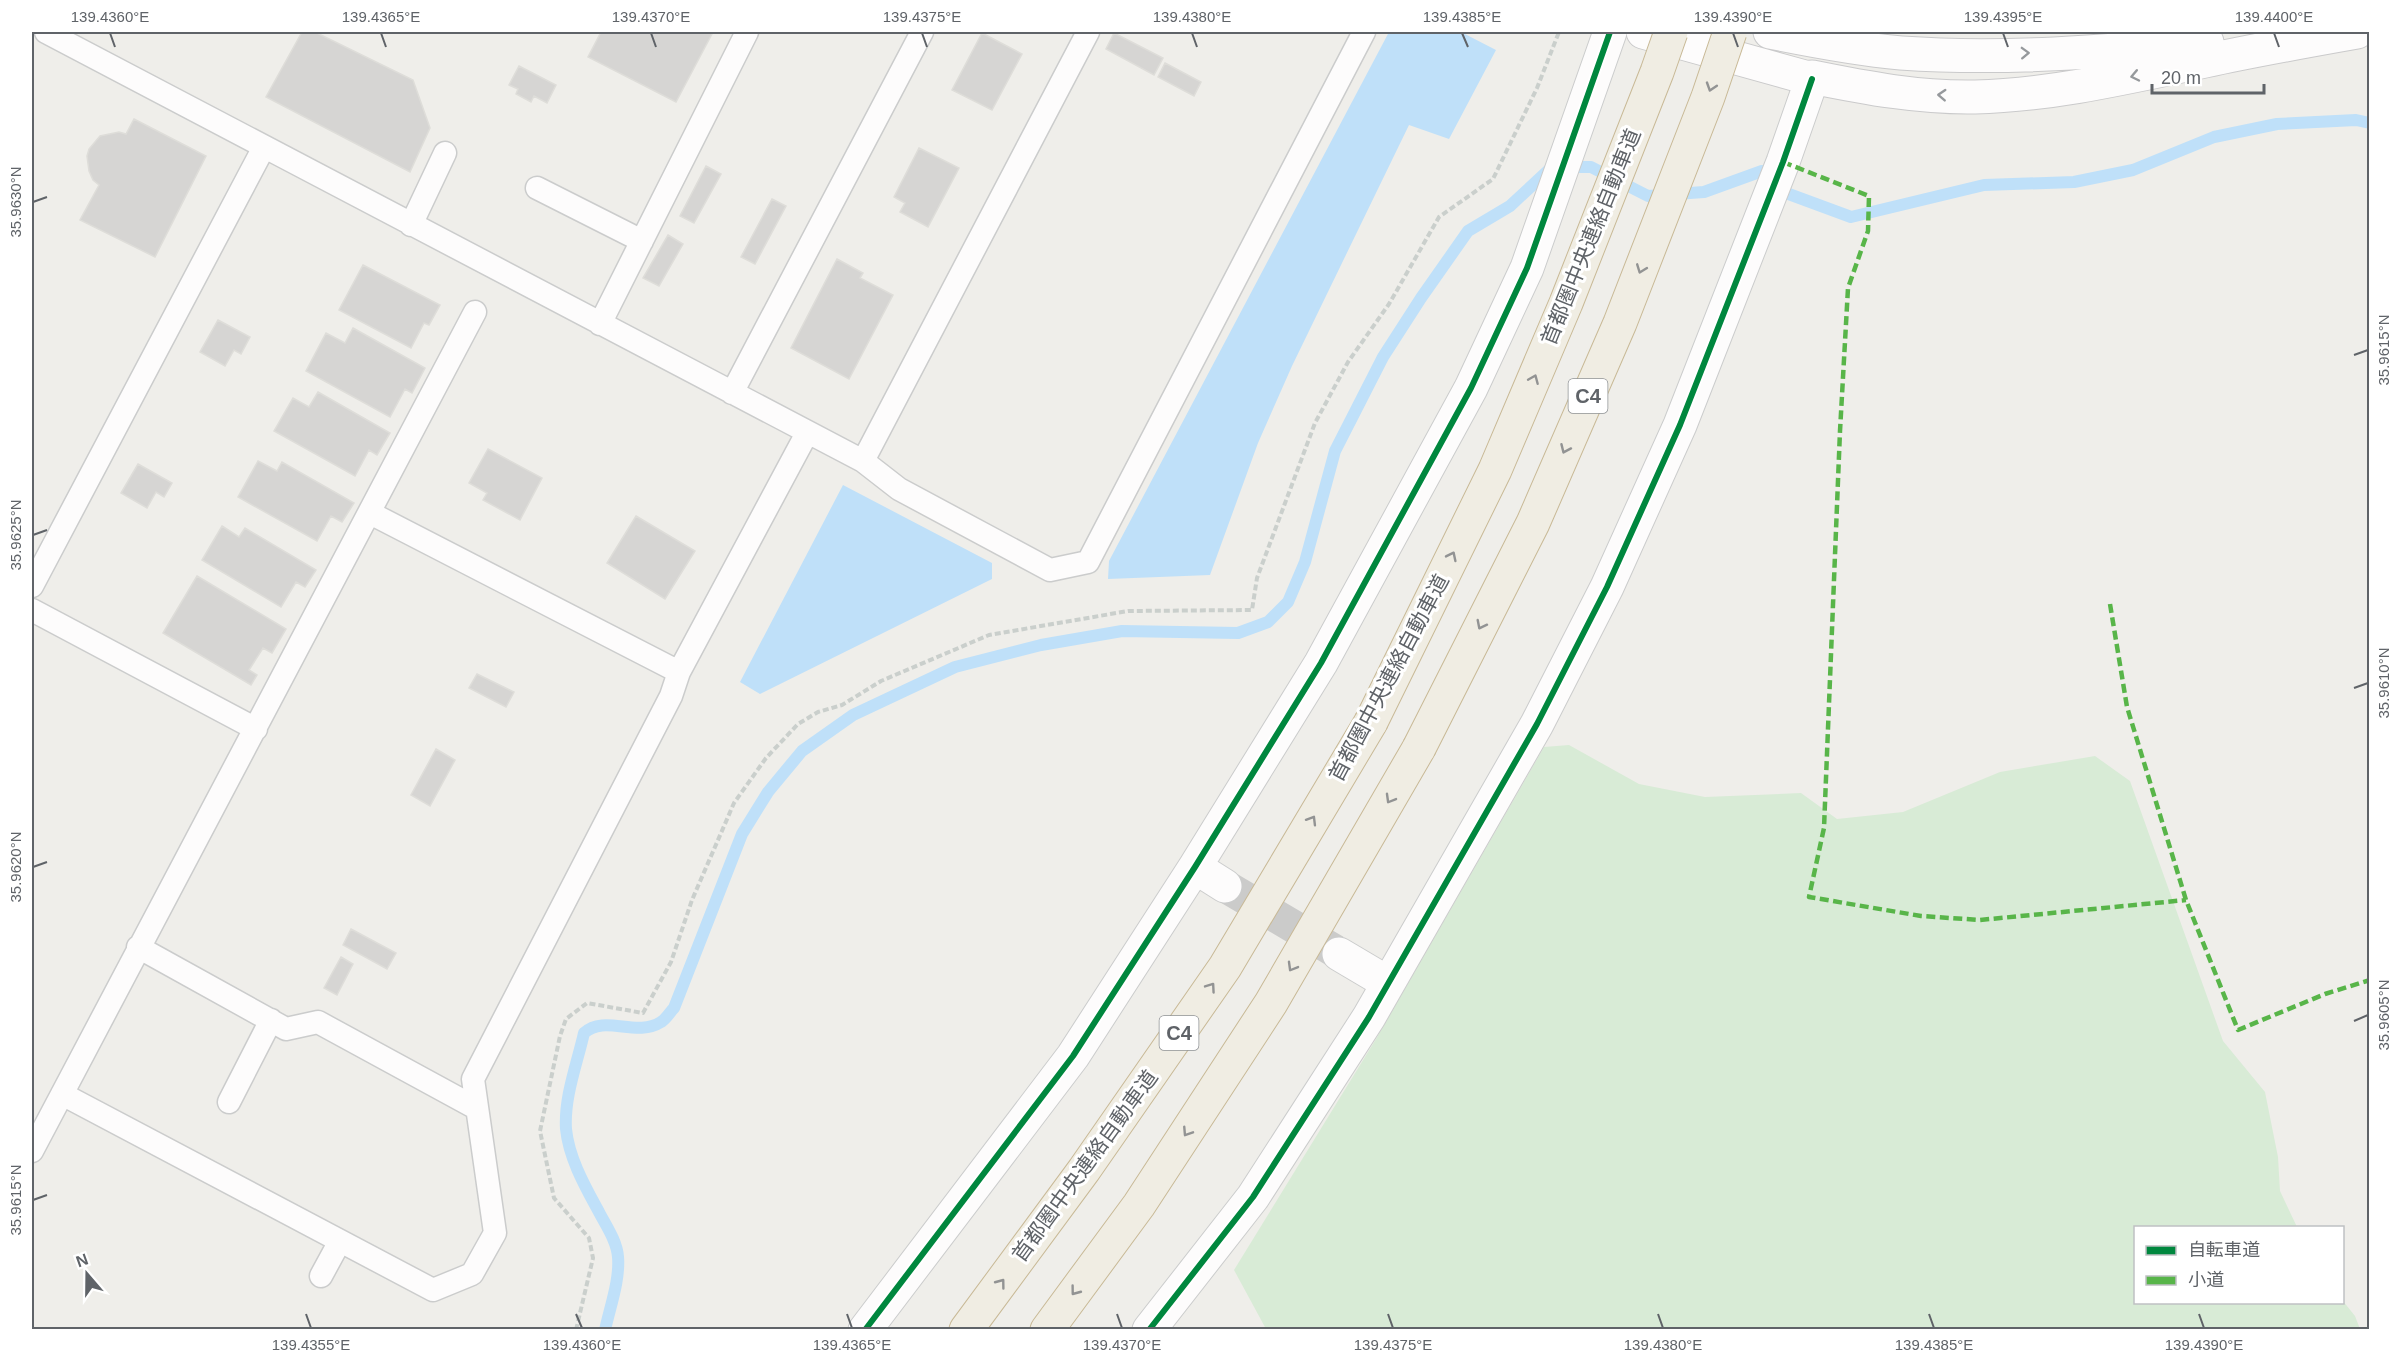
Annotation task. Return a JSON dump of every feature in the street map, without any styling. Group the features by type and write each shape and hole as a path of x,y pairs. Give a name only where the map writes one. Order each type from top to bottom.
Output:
{"highway":[{"name":"首都圏中央連絡自動車道","path":"966,1329 1084,1170 1225,967 1371,722 1500,459 1566,303 1671,32"},
{"name":"C4","path":"1047,1329 1139,1205 1271,1003 1419,748 1533,523 1615,334 1708,97 1730,32"}],"street":[{"path":"865,1329 1073,1056 1196,867 1321,663 1471,388 1527,268 1610,32"},
{"path":"1642,32 1812,79 1812,77 1897,92 1944,96 2022,94 2102,83 2357,32"},
{"path":"1770,32 1864,40 1945,54 2077,52 2311,32"},
{"path":"1149,1329 1253,1197 1369,1017 1537,724 1606,587 1680,425 1783,162 1812,79"},
{"path":"1196,867 1225,886"},
{"path":"1340,954 1388,983"}],"lane":[{"path":"46,32 863,461 899,489 1050,570 1088,562 1364,32"},
{"path":"600,324 747,32"},
{"path":"732,393 922,32"},
{"path":"863,461 1088,32"},
{"path":"32,586 264,147"},
{"path":"411,225 445,153"},
{"path":"537,188 642,241"},
{"path":"32,1151 475,312"},
{"path":"62,1094 433,1290 472,1274 495,1233 473,1079 671,696 679,672 807,433"},
{"path":"370,513 679,672"},
{"path":"32,610 256,729"},
{"path":"138,947 285,1029 318,1022 477,1108"},
{"path":"229,1102 271,1020"},
{"path":"321,1276 340,1241"}],"path":[{"path":"576,1329 593,1258 589,1238 554,1198 540,1131 560,1036 566,1020 587,1003 643,1013 671,962 692,900 734,803 766,758 798,724 818,712 842,705 881,681 989,635 1128,610 1252,610 1257,578 1315,423 1348,362 1389,304 1439,217 1493,179 1537,88 1559,32"}],"green space":[{"path":"1569,745 1639,784 1705,797 1801,793 1837,819 1903,812 2000,772 2095,756 2130,781 2223,1041 2265,1092 2278,1157 2280,1191 2297,1226 2134,1226 2134,1304 2344,1302 2355,1316 2360,1329 1266,1329 1234,1270 1376,1039 1544,747"}],"water":[{"path":"1389,32 1461,32 1496,50 1449,139 1409,125 1292,366 1258,443 1210,575 1108,579 1109,561"},
{"path":"843,485 992,563 992,579 760,694 740,682"}],"building":[{"path":"302,32 315,32 413,80 430,128 410,172 266,97"},
{"path":"601,32 713,32 676,102 588,57"},
{"path":"982,33 1022,54 992,110 952,90"},
{"path":"1114,33 1163,58 1154,75 1106,49"},
{"path":"1165,63 1201,82 1194,96 1158,77"},
{"path":"519,66 556,85 547,103 534,96 531,102 516,94 518,89 509,85"},
{"path":"134,119 206,156 155,257 80,220 99,185 93,180 89,171 87,156 89,149 100,136 119,132 126,134"},
{"path":"919,148 959,168 928,227 900,212 905,203 894,197"},
{"path":"706,166 721,174 694,223 680,216"},
{"path":"772,199 786,206 755,264 741,257"},
{"path":"668,235 683,244 659,286 643,278"},
{"path":"837,259 863,273 860,278 893,295 849,379 791,348"},
{"path":"363,265 440,305 429,325 424,323 411,348 339,310"},
{"path":"218,320 250,337 241,354 234,350 225,366 200,352"},
{"path":"353,328 425,368 412,393 405,389 390,417 306,371 326,333 345,343"},
{"path":"318,392 390,433 377,455 369,450 355,476 274,431 293,398 309,407"},
{"path":"488,449 542,478 520,520 483,500 487,493 469,483"},
{"path":"258,461 277,471 282,462 354,503 342,522 331,516 317,541 238,497"},
{"path":"138,464 172,483 164,497 156,492 147,508 121,493"},
{"path":"636,516 695,551 665,599 607,563"},
{"path":"222,526 239,537 245,528 316,570 305,587 296,582 281,607 202,560"},
{"path":"197,576 286,629 272,653 263,648 249,670 257,675 251,685 163,633"},
{"path":"477,674 514,692 506,707 469,688"},
{"path":"436,749 455,760 430,806 411,795"},
{"path":"351,929 396,953 387,969 343,945"},
{"path":"341,957 353,964 337,995 324,988"}],"waterway":[{"path":"605,1330 616,1284 617,1251 579,1173 566,1129 569,1093 584,1033 601,1026 631,1028 651,1026 663,1021 674,1008 742,834 768,792 802,751 853,715 955,667 1041,645 1122,631 1238,633 1268,622 1288,602 1305,562 1335,451 1383,357 1468,231 1510,206 1552,167 1591,167 1648,196 1704,192 1762,171 1786,193 1851,217 1984,185 2074,182 2133,170 2214,137 2277,124 2356,120 2370,123"}],"tunnel":[{"path":"1225,886 1335,951"}],"marked path":[{"path":"1783,162 1869,196 1868,231 1848,288 1824,828 1809,897 1921,916 1980,920 2186,900"},
{"path":"2110,604 2127,707 2186,900 2238,1030 2325,994 2370,980"}],"cycle path":[{"path":"865,1330 1073,1056 1195,867 1321,663 1471,388 1527,268 1610,32"},
{"path":"1149,1330 1253,1197 1369,1017 1537,724 1607,587 1680,425 1783,162 1812,79"}]}
